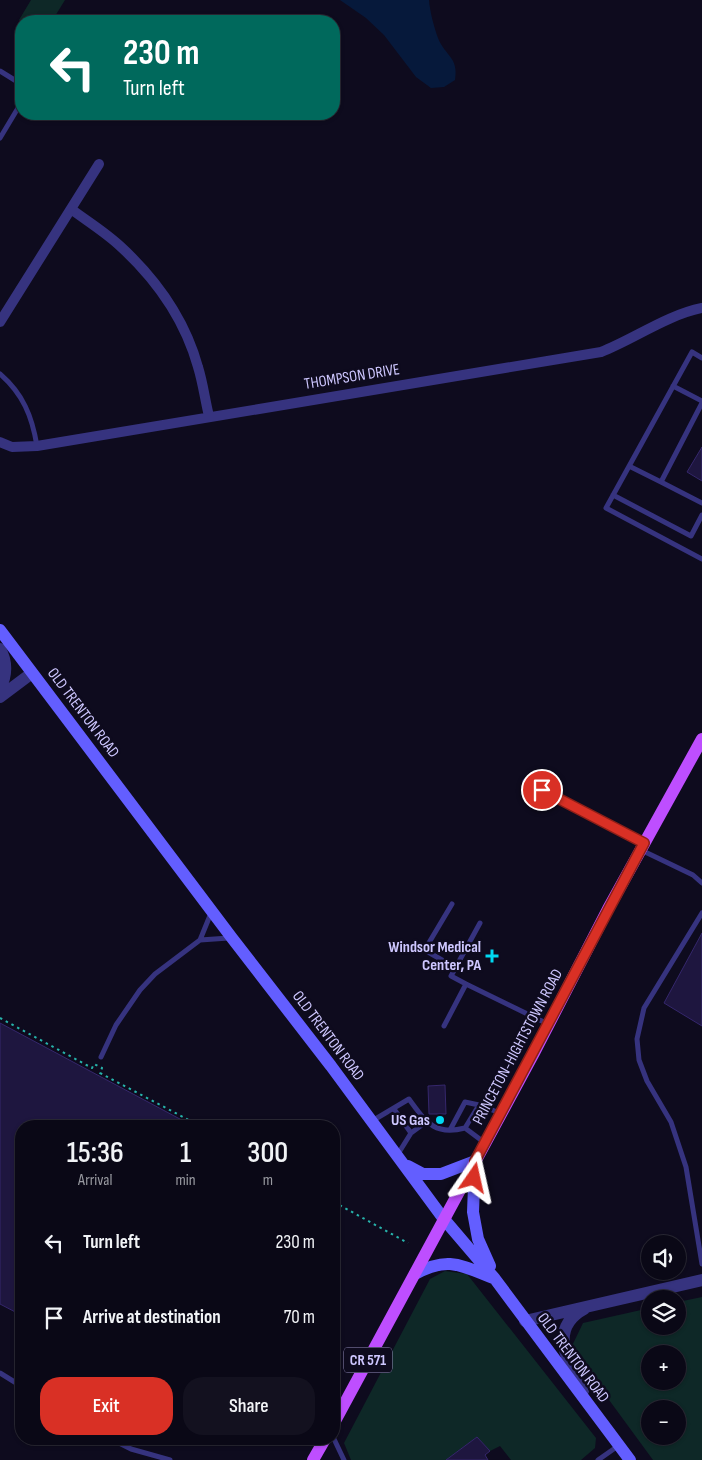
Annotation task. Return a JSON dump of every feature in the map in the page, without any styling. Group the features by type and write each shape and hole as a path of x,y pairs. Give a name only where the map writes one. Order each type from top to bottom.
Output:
{"main road":[{"name":"OLD TRENTON ROAD","path":"0,630 406,1165 443,1218 495,1279 596,1417 630,1460"},
{"name":"PRINCETON-HIGHTSTOWN ROAD","path":"340,1412 549,1024 642,846 702,739"},
{"path":"406,1165 423,1174 442,1174 475,1161 473,1212 478,1239 495,1279"},
{"path":"415,1274 430,1266 457,1263 495,1279"},
{"path":"313,1460 322,1445"}],"street":[{"path":"0,322 99,164"},
{"path":"71,209 119,244 149,275 168,300 185,332 198,367 209,416"},
{"name":"THOMPSON DRIVE","path":"0,442 12,447 37,446 601,352 679,315 702,308"},
{"path":"0,648 6,667 3,683 0,688"},
{"path":"0,697 32,673"},
{"path":"525,1321 702,1280"},
{"path":"591,1305 576,1313 565,1327 564,1342 566,1359 596,1417"}],"lane":[{"path":"0,71 15,80"},
{"path":"0,138 15,113"},
{"path":"702,358 692,352 606,508 702,559"},
{"path":"0,374 19,394 27,409 37,446"},
{"path":"662,482 702,402 673,386"},
{"path":"629,466 702,503"},
{"path":"613,495 691,536 702,515"},
{"path":"525,781 693,875 702,883"},
{"path":"452,904 427,946 428,952 456,968"},
{"path":"101,1057 116,1025 140,990 155,974 200,940 212,911"},
{"path":"702,913 644,1008 637,1039 639,1060 647,1081 671,1122 686,1167 702,1264"},
{"path":"480,923 451,976 549,1024"},
{"path":"200,940 232,938"},
{"path":"444,1026 466,984"},
{"path":"372,1121 409,1099 426,1122 434,1128 457,1130 466,1128 479,1105"},
{"path":"450,1130 465,1102 501,1113"},
{"path":"394,1109 411,1133"},
{"path":"397,1154 411,1133 426,1122"},
{"path":"466,1128 485,1143"},
{"path":"0,1373 15,1382"},
{"path":"122,1445 131,1450 170,1460"},
{"path":"337,1445 344,1460"},
{"path":"598,1460 618,1445"}],"path":[{"path":"0,1018 92,1068 94,1064 102,1068 100,1073 189,1120"},
{"path":"340,1205 408,1243"}],"green space":[{"path":"31,0 65,0 56,15 22,15"},
{"path":"445,1271 467,1274 596,1438 595,1448 581,1460 511,1460 500,1446 490,1451 477,1437 446,1460 351,1460 344,1443 430,1279"},
{"path":"702,1297 702,1460 653,1460 642,1445 686,1445 686,1400 641,1400 641,1444 571,1348 583,1323 641,1310 641,1335 686,1335 686,1300"}],"water":[{"path":"340,0 429,0 438,38 455,66 455,80 444,87 431,88 416,77 384,35 366,18"}],"building":[{"path":"702,447 702,481 687,472"},
{"path":"702,933 702,1026 664,1003"},
{"path":"0,1023 182,1120 15,1120 15,1312 0,1304"},
{"path":"445,1085 446,1114 429,1114 428,1086"},
{"path":"477,1437 490,1451 485,1455 488,1460 446,1460"}],"place":[{"name":"Windsor Medical Center, PA","path":"492,956"},
{"name":"US Gas","path":"440,1120"}],"route":[{"path":"474,1178 475,1161 644,843 542,790"}]}
